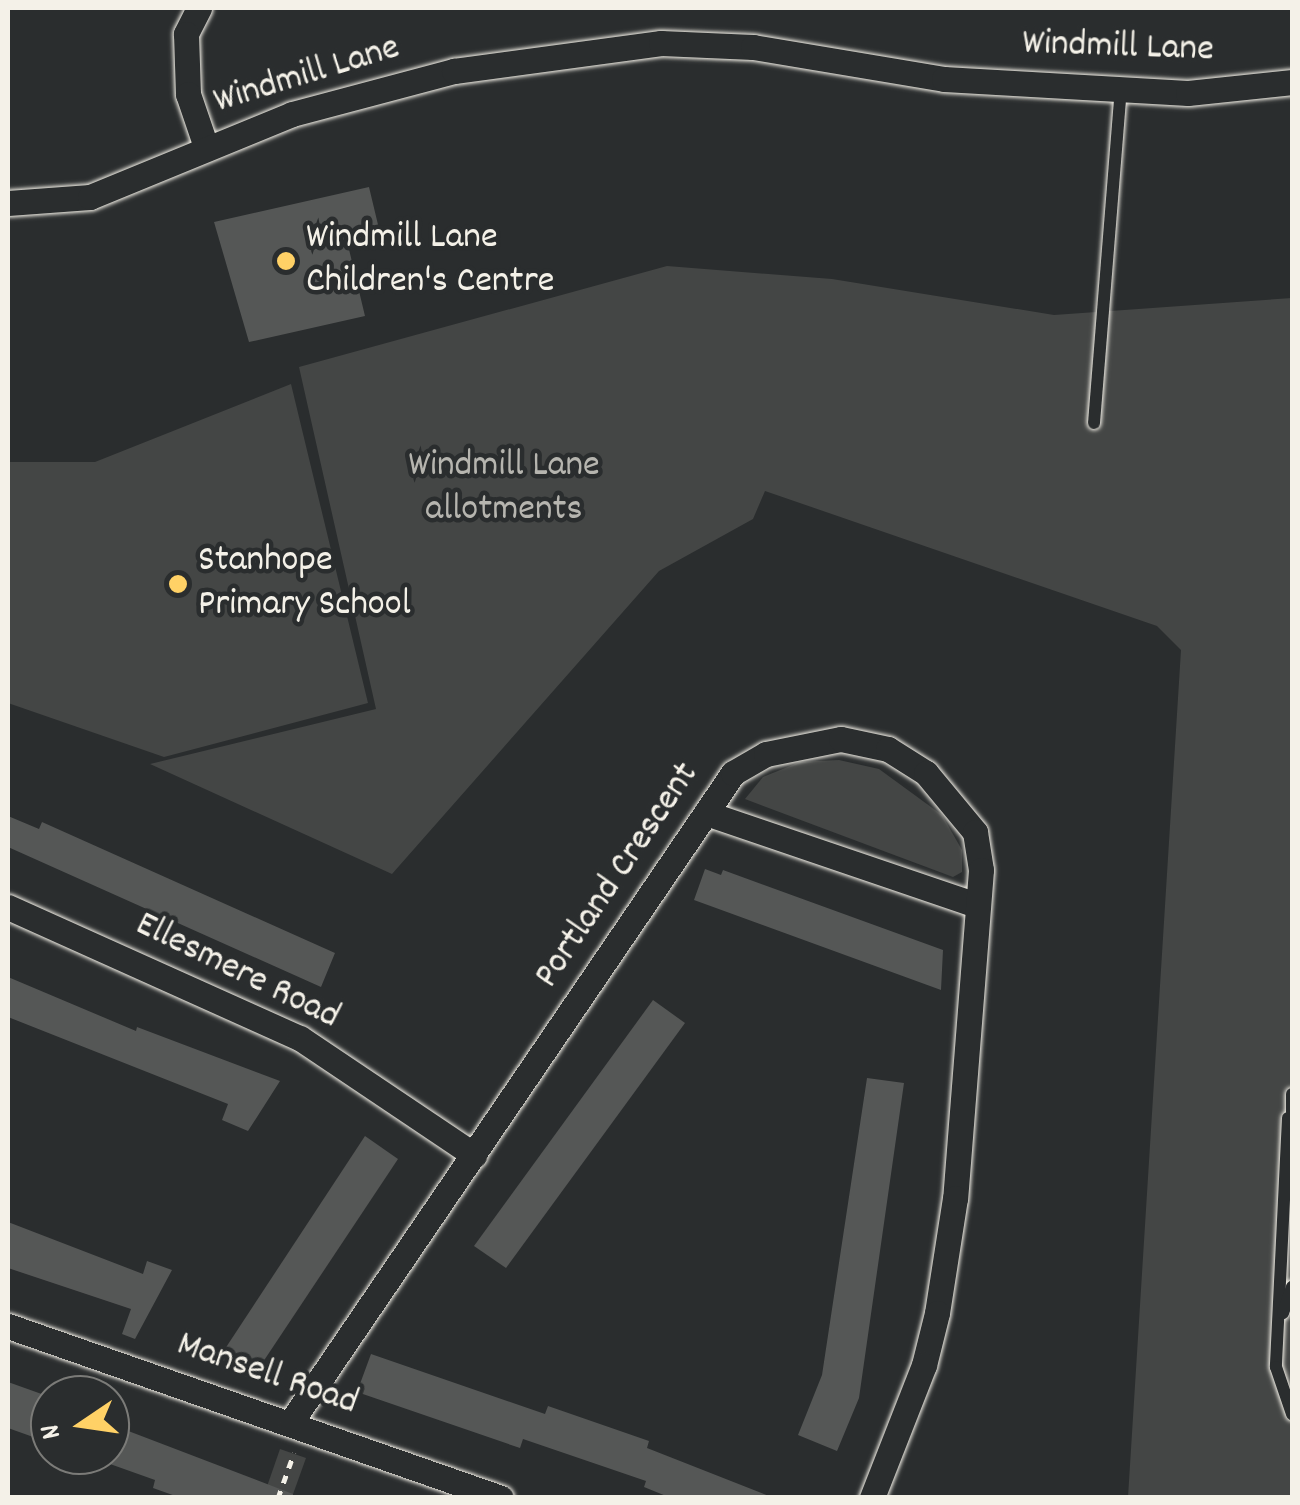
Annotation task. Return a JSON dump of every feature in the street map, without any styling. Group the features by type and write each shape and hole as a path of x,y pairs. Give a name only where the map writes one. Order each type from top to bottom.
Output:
{"street":[{"path":"200,8 186,34 188,94 206,147"},
{"name":"Windmill Lane","path":"8,202 90,197 292,114 454,71 661,42 754,47 944,79 1188,93 1292,82"},
{"name":"Portland Crescent","path":"297,1425 474,1155 734,772 766,754 842,739 888,749 926,773 976,832 977,905 955,1198 937,1314 920,1378 872,1498"},
{"path":"706,813 977,905"},
{"name":"Ellesmere Road","path":"8,906 300,1038 474,1155"},
{"name":"Mansell Road","path":"8,1326 501,1498"}],"lane":[{"path":"1094,423 1121,90"},
{"path":"1292,1094 1276,1366 1292,1414"},
{"path":"1278,1327 1292,1287"}],"path":[{"path":"278,1498 297,1425"}],"green space":[{"name":"Windmill Lane allotments","path":"667,266 832,279 1054,315 1292,298 1292,1497 1128,1497 1181,650 1157,626 765,491 753,519 659,571 392,874 150,764 376,709 299,367"},
{"name":"Stanhope Primary School","path":"291,384 368,703 164,757 8,703 8,462 95,462"},
{"path":"839,760 879,769 942,815 962,850 962,872 953,877 745,799 763,777 800,762"},
{"path":"280,1449 306,1458 292,1497 263,1498"}],"building":[{"name":"Windmill Lane Children's Centre","path":"369,187 380,233 347,241 365,316 249,342 214,222"},
{"path":"8,816 39,829 42,822 335,953 321,987 8,847"},
{"path":"705,869 721,875 723,870 943,950 941,990 694,900"},
{"path":"8,977 136,1031 137,1027 280,1081 248,1131 222,1120 228,1104 8,1017"},
{"path":"653,1000 685,1023 506,1268 474,1246"},
{"path":"867,1078 904,1083 859,1398 837,1451 798,1435 822,1375"},
{"path":"365,1136 398,1159 251,1380 219,1358"},
{"path":"8,1222 143,1274 147,1261 172,1270 135,1339 122,1334 131,1309 8,1268"},
{"path":"371,1354 545,1414 548,1406 649,1441 647,1448 774,1498 671,1498 644,1487 646,1481 523,1439 520,1448 357,1392"},
{"path":"8,1382 30,1390 30,1436 8,1428"},
{"path":"130,1432 293,1494 292,1498 181,1498 153,1488 155,1480 130,1471"}],"place":[{"name":"Windmill Lane Children's Centre","path":"286,261"},
{"name":"Stanhope Primary School","path":"178,584"}]}
